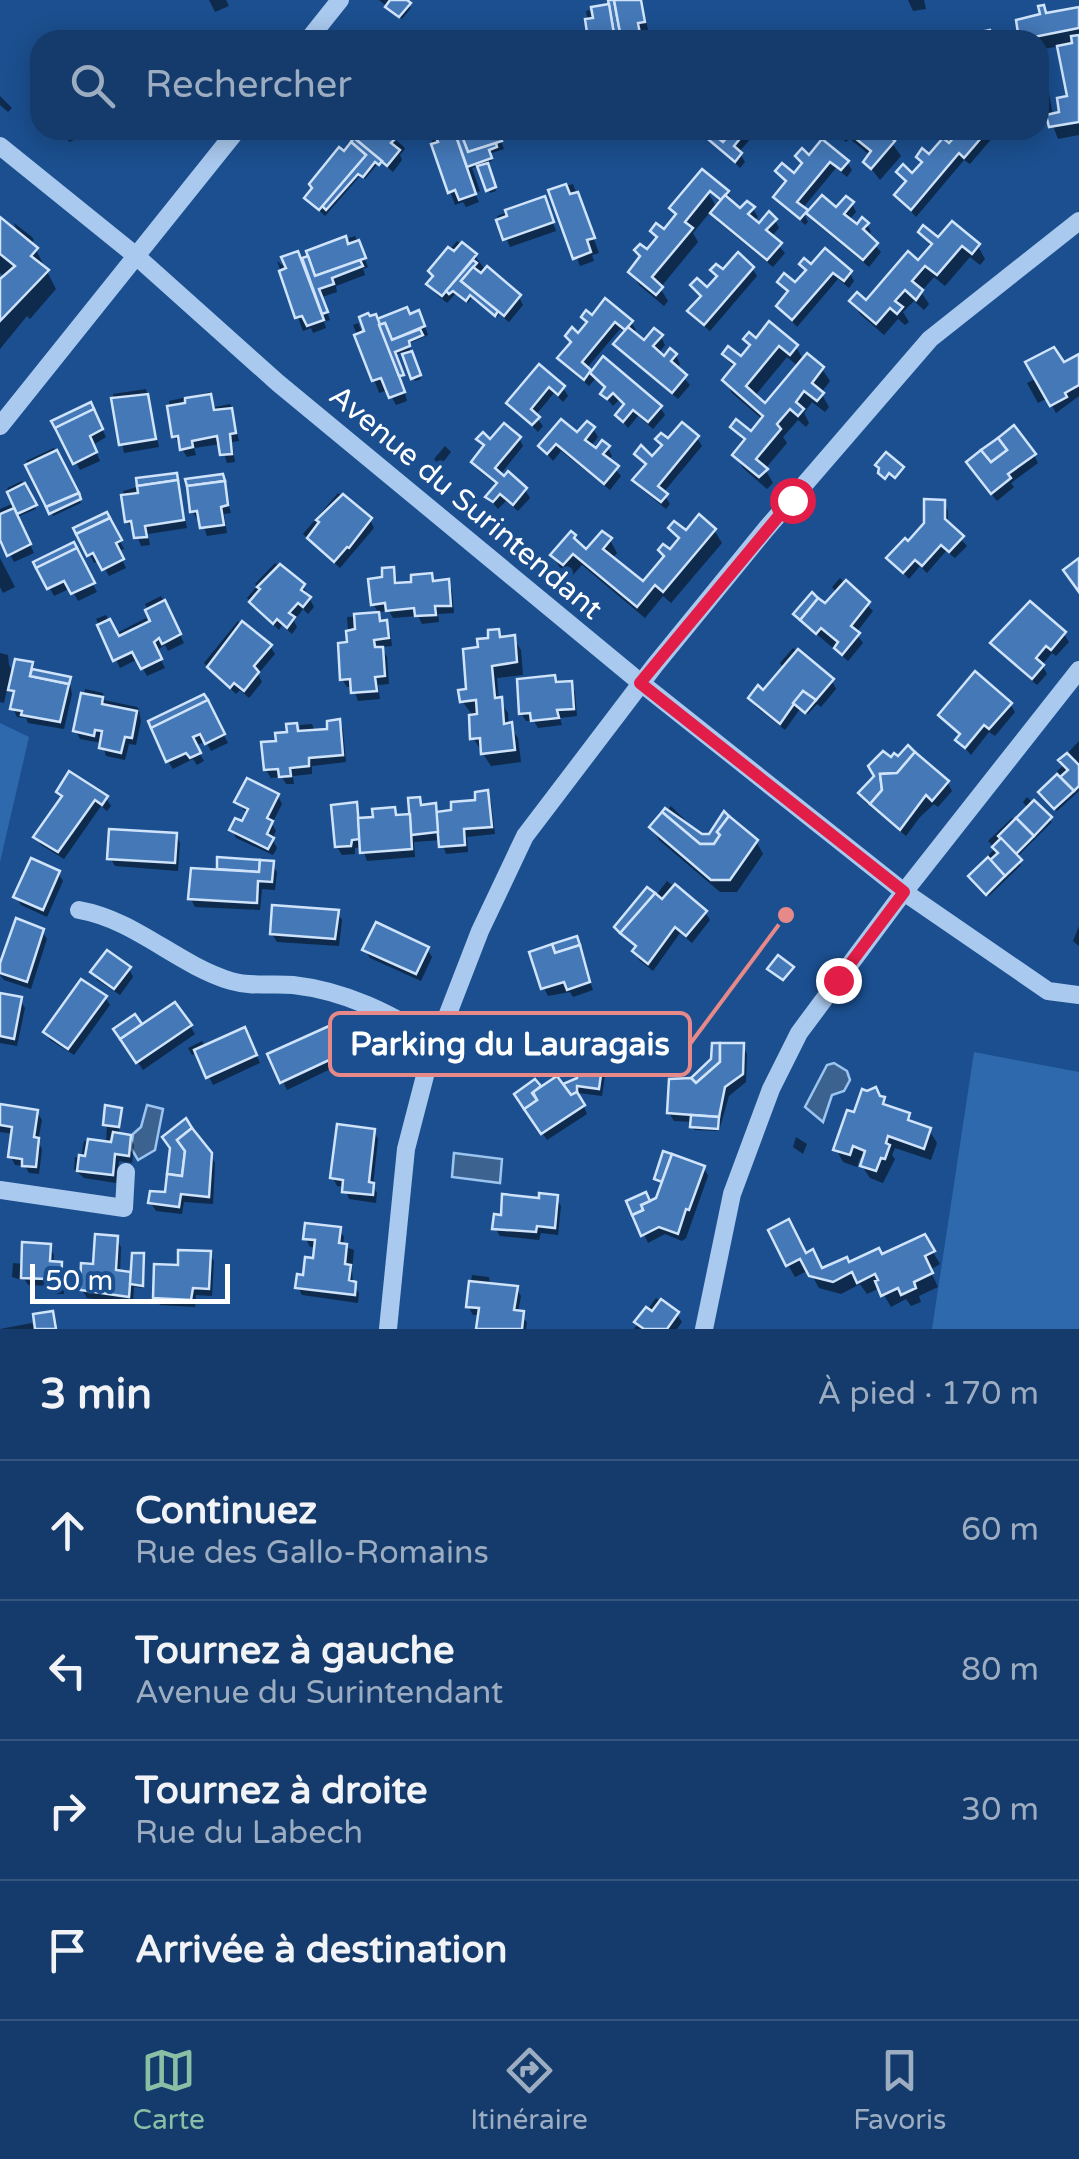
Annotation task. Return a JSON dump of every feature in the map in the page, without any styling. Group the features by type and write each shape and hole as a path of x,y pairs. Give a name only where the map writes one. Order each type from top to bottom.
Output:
{"street":[{"path":"316,30 340,0"},
{"path":"0,426 229,140"},
{"name":"Avenue du Surintendant","path":"0,146 135,254 278,383 640,683 904,892 1048,991 1079,995"},
{"path":"388,1329 406,1150 435,1041 480,930 525,836 640,683 930,339 1079,221"},
{"path":"704,1329 732,1194 770,1089 799,1033 1079,670"},
{"path":"79,910 104,914 185,963 235,982 291,984 344,996 380,1008 435,1041"},
{"path":"0,1190 124,1208 126,1172"}],"shaded area":[{"path":"0,723 29,737 0,862"},
{"path":"974,1052 1079,1072 1079,1329 932,1329"},
{"path":"834,1063 847,1071 850,1080 844,1091 832,1095 823,1122 805,1107 827,1065"},
{"path":"147,1105 163,1109 155,1150 138,1160 131,1148 133,1134 141,1127"},
{"path":"454,1153 502,1159 500,1183 452,1177"}],"building":[{"path":"390,0 411,3 399,17 385,7"},
{"path":"608,0 614,0 620,30 613,30"},
{"path":"614,0 641,0 645,22 638,23 639,30 620,30"},
{"path":"609,4 613,30 587,30 585,19 593,18 591,7"},
{"path":"1044,5 1046,13 1079,7 1079,28 1049,34 1049,30 1018,30 1016,20 1040,14 1038,6"},
{"path":"1079,35 1079,122 1049,127 1049,114 1059,112 1057,98 1067,96 1057,46 1072,43 1071,36"},
{"path":"356,140 382,161 379,165 375,162 363,177 358,174 326,210 322,206 366,155 351,142"},
{"path":"357,140 394,140 391,143 400,150 387,166"},
{"path":"457,140 476,194 459,200 455,190 448,193 431,144"},
{"path":"457,140 463,140 468,152 496,143 497,147 489,150 492,158 467,167"},
{"path":"463,140 502,141 468,152"},
{"path":"709,140 739,140 734,146 742,153 735,162"},
{"path":"823,140 849,161 841,170 830,162 797,202 808,210 800,219 773,197 786,181 775,171 782,163 794,173 802,163 795,156 802,148 809,155"},
{"path":"857,140 895,141 871,169 863,162 871,151"},
{"path":"941,140 979,140 964,158 959,153 911,210 894,195 906,181 896,172 903,164 912,173 922,162 916,157 922,148 929,154"},
{"path":"351,142 366,155 319,210 304,198 312,188 309,184 339,147 344,151"},
{"path":"488,163 496,187 486,191 477,166"},
{"path":"702,169 729,191 721,200 710,191 685,222 693,228 652,277 663,287 656,295 628,272 640,256 634,250 640,244 647,249 657,237 650,231 656,223 664,229 676,214 669,208"},
{"path":"566,184 570,194 578,192 595,238 587,240 591,252 573,259 548,190"},
{"path":"725,195 740,208 747,201 755,207 748,214 759,223 769,211 777,219 766,230 782,243 767,260 710,213"},
{"path":"822,195 836,207 846,196 854,202 844,214 857,224 862,217 869,223 863,229 878,243 863,260 806,213"},
{"path":"545,196 554,222 503,240 496,220 507,216 505,210"},
{"path":"0,217 38,248 31,256 49,270 0,321 0,279 15,266 0,254"},
{"path":"952,221 980,244 972,254 962,246 937,275 925,266 912,281 923,290 916,300 905,290 895,301 903,307 897,314 890,308 876,324 849,301 857,292 866,300 908,251 918,260 932,244 918,232 923,225 938,237"},
{"path":"346,236 348,244 359,240 366,258 315,276 306,251"},
{"path":"462,242 477,254 442,296 426,284 433,276 428,271 448,247 454,251"},
{"path":"825,248 852,271 844,281 833,273 792,320 776,306 788,291 777,282 784,273 795,282 806,270 799,264 804,258 811,264"},
{"path":"298,251 324,320 307,326 302,316 295,318 279,271 286,268 281,257"},
{"path":"738,252 754,267 704,325 687,311 701,296 690,285 697,278 707,287 717,276 710,270 716,264 723,269"},
{"path":"308,256 315,276 360,260 363,266 332,278 334,284 319,289 328,312 322,314 302,258"},
{"path":"473,260 477,263 461,281 498,311 495,316 470,295 466,301 453,291 446,291"},
{"path":"487,266 521,295 504,316 461,281 473,267 481,273"},
{"path":"605,298 633,321 625,330 615,322 582,362 591,370 584,380 557,358 571,342 565,336 572,327 578,333 587,322 581,317 586,310 592,315"},
{"path":"407,307 410,314 419,310 425,326 392,340 385,323 379,325 377,319"},
{"path":"376,314 405,392 389,398 381,378 372,381 354,335 364,331 359,317"},
{"path":"769,321 798,345 790,355 779,346 746,386 765,403 807,353 824,367 812,383 824,393 817,401 804,391 796,402 804,409 798,416 790,409 777,424 781,429 756,459 768,469 759,477 732,455 745,439 730,427 736,419 751,431 763,416 722,380 735,364 722,354 728,346 741,356 750,345 743,339 749,332 756,338"},
{"path":"385,323 392,340 420,329 423,335 395,352 404,375 399,376 379,325"},
{"path":"628,327 644,340 654,328 663,335 653,346 664,356 670,348 677,354 671,361 687,375 672,393 613,344"},
{"path":"1054,347 1064,362 1079,354 1079,385 1050,406 1025,362"},
{"path":"412,351 421,375 411,379 402,354"},
{"path":"603,356 662,406 648,422 633,410 623,422 615,415 624,404 613,393 607,399 600,394 605,387 590,373"},
{"path":"539,364 565,386 558,395 549,387 531,409 540,417 532,425 506,403"},
{"path":"148,394 156,439 119,445 111,398"},
{"path":"211,394 214,410 232,408 236,433 230,434 232,454 220,455 217,436 192,441 193,447 180,450 178,436 172,437 167,406"},
{"path":"91,402 94,409 55,428 51,421"},
{"path":"94,409 103,429 90,436 97,452 73,464 55,428"},
{"path":"561,419 577,432 587,421 595,427 585,440 596,448 602,440 610,446 603,454 619,466 604,484 556,444 547,454 538,446"},
{"path":"682,422 699,436 658,486 668,494 661,502 632,480 646,464 634,454 641,445 652,456 662,445 655,439 661,433 668,438"},
{"path":"504,423 521,437 495,468 504,476 508,471 527,488 513,505 500,494 493,502 485,497 497,483 471,462 484,445 476,439 483,432 490,439"},
{"path":"1014,425 1036,454 1008,474 1011,478 991,494 966,462 981,450 991,462 1007,450 998,438"},
{"path":"998,438 1007,450 991,462 981,450"},
{"path":"57,450 79,493 46,507 25,465"},
{"path":"886,452 904,467 895,478 889,473 885,479 875,465"},
{"path":"177,473 178,480 137,486 136,478"},
{"path":"223,474 225,481 187,486 185,479"},
{"path":"178,480 184,520 145,526 147,537 134,538 131,521 125,522 121,495 138,493 137,486"},
{"path":"225,481 228,505 221,507 224,525 200,528 197,511 190,512 187,486"},
{"path":"25,483 37,505 17,514 7,492"},
{"path":"79,493 81,499 49,514 46,507"},
{"path":"343,494 372,518 334,562 307,538 319,522 316,520"},
{"path":"924,499 945,500 945,519 964,536 949,552 941,545 922,566 915,560 903,573 886,558 924,523"},
{"path":"14,508 31,544 7,556 0,540 0,514"},
{"path":"107,512 110,518 76,534 73,528"},
{"path":"699,514 716,529 663,592 655,585 637,607 573,554 563,565 550,555 571,531 586,549 602,531 612,538 603,549 643,581 664,556 658,550 663,544 670,549 679,538 668,528 674,521 686,530"},
{"path":"110,518 122,540 116,543 124,559 102,570 93,553 87,556 76,534"},
{"path":"74,542 77,548 36,568 33,562"},
{"path":"77,548 95,583 71,594 64,581 47,589 36,568"},
{"path":"1079,558 1079,592 1063,570"},
{"path":"280,564 305,584 301,590 311,597 303,607 298,603 289,613 295,617 287,628 277,619 273,624 249,602 260,589 257,587"},
{"path":"394,567 395,583 411,582 411,575 432,573 433,581 449,579 451,606 435,606 436,615 415,616 414,608 386,611 385,603 371,605 368,579 382,577 382,568"},
{"path":"846,580 870,602 851,626 860,633 842,655 834,648 838,642 821,628 816,634 800,620 818,598 825,603"},
{"path":"812,592 818,598 800,620 793,614"},
{"path":"165,600 181,634 162,644 159,638 154,642 162,659 141,669 132,652 113,661 97,625 110,619 119,636 150,621 145,610"},
{"path":"1030,601 1066,632 1051,650 1046,646 1036,658 1044,665 1032,679 990,643"},
{"path":"379,612 380,621 387,620 389,638 374,640 375,647 383,647 385,676 375,677 377,691 351,693 350,679 340,680 338,643 347,642 346,631 355,629 354,614"},
{"path":"242,621 272,645 254,666 259,672 244,691 234,683 230,688 207,667"},
{"path":"499,629 500,637 515,635 517,662 492,666 495,698 502,697 504,724 512,722 515,750 481,754 480,738 470,739 469,715 477,714 476,700 460,702 458,690 466,689 463,649 478,647 477,639 488,638 488,630"},
{"path":"798,649 834,679 816,700 803,691 780,724 748,698 758,685 763,690"},
{"path":"15,659 33,662 30,676 69,684 60,722 21,715 22,711 10,709 14,691 8,690"},
{"path":"32,669 71,677 69,684 30,676"},
{"path":"975,671 1012,703 989,729 984,725 965,748 955,740 960,734 938,715"},
{"path":"555,675 556,682 572,681 574,709 557,710 559,718 531,721 530,713 519,714 517,679"},
{"path":"803,691 816,700 805,713 793,703"},
{"path":"81,693 103,697 102,704 137,711 132,738 125,737 121,753 99,748 102,731 95,730 94,736 73,731"},
{"path":"204,694 208,700 151,728 148,721"},
{"path":"208,700 225,734 205,744 200,734 193,737 201,753 190,758 186,753 166,762 151,728"},
{"path":"340,719 343,755 309,758 309,766 290,768 291,776 279,777 278,769 264,770 261,742 276,741 275,733 287,732 286,724 297,723 298,731 327,729 327,721"},
{"path":"908,745 915,752 897,773 880,774 882,790 870,804 858,793 874,776 868,766 883,751 891,757 894,753 898,756"},
{"path":"915,752 949,781 932,801 926,795 900,830 870,804 882,790 880,774 897,773"},
{"path":"1067,753 1079,765 1079,786 1074,791 1060,777 1068,770 1058,760"},
{"path":"69,771 108,796 102,805 95,800 58,852 33,837 62,796 56,792"},
{"path":"1057,774 1074,791 1054,809 1038,792"},
{"path":"247,778 279,794 267,818 273,821 267,834 274,838 268,849 229,830 235,818 242,821 248,809 234,802"},
{"path":"488,790 492,827 464,829 465,845 439,847 436,812 451,810 451,802 475,800 475,792"},
{"path":"420,797 421,805 436,803 438,832 411,835 408,798"},
{"path":"1034,800 1052,817 1034,836 1016,818"},
{"path":"357,802 360,839 352,840 351,846 335,847 331,805"},
{"path":"395,807 396,815 410,814 412,849 360,853 358,818 373,817 372,809"},
{"path":"665,808 702,834 709,834 724,811 729,816 717,832 720,835 714,844 700,844 662,812"},
{"path":"662,812 700,844 714,844 720,835 717,832 729,816 758,840 730,880 711,880 649,827"},
{"path":"1016,818 1034,836 1016,854 998,836"},
{"path":"109,829 177,833 175,863 107,859"},
{"path":"1001,838 1022,860 1005,876 990,860 998,853 992,847"},
{"path":"217,857 260,860 259,872 217,869"},
{"path":"988,857 1005,876 986,895 968,876"},
{"path":"31,858 60,871 43,910 13,897"},
{"path":"260,860 274,861 272,882 258,881 257,903 188,899 191,868 259,872"},
{"path":"675,884 707,911 686,936 675,927 648,964 632,951 636,946 620,933 655,893 662,899"},
{"path":"647,887 655,893 620,933 614,927"},
{"path":"272,905 339,910 335,939 270,934"},
{"path":"16,918 44,929 27,982 0,973"},
{"path":"376,922 429,947 416,974 362,950"},
{"path":"577,936 580,945 555,953 552,944"},
{"path":"552,944 555,953 580,945 590,982 567,990 564,982 541,989 529,952"},
{"path":"107,950 131,967 114,989 90,972"},
{"path":"778,955 794,967 783,980 767,969"},
{"path":"81,979 107,996 68,1049 43,1032"},
{"path":"0,993 22,997 14,1039 0,1036"},
{"path":"175,1002 192,1025 136,1063 120,1039"},
{"path":"135,1014 142,1024 120,1039 113,1029"},
{"path":"329,1026 335,1040 359,1029 372,1057 348,1069 342,1054 280,1083 267,1054"},
{"path":"245,1027 257,1055 206,1078 194,1050"},
{"path":"583,1043 605,1046 599,1089 577,1086 577,1092 571,1095 563,1084 577,1078"},
{"path":"712,1043 720,1043 720,1062 696,1083 691,1078 711,1059"},
{"path":"720,1043 744,1043 743,1074 725,1087 719,1117 667,1113 669,1079 691,1078 696,1083 720,1062"},
{"path":"557,1076 571,1095 577,1092 585,1105 541,1134 524,1109 537,1100 533,1092"},
{"path":"535,1079 541,1086 532,1093 537,1100 524,1109 514,1094"},
{"path":"876,1087 880,1096 885,1097 883,1104 910,1113 908,1120 931,1128 924,1149 888,1136 886,1143 890,1145 876,1171 860,1166 865,1151 853,1146 850,1155 833,1150 847,1110 854,1112 862,1089"},
{"path":"0,1104 38,1110 34,1137 39,1138 36,1167 22,1166 22,1159 8,1157 12,1127 0,1125"},
{"path":"105,1105 122,1108 119,1127 103,1125"},
{"path":"691,1115 719,1117 718,1129 690,1127"},
{"path":"186,1118 192,1128 177,1140 185,1151 182,1176 167,1174 170,1148 162,1137"},
{"path":"337,1124 375,1129 369,1182 374,1183 373,1195 342,1192 343,1180 330,1178"},
{"path":"192,1128 212,1153 209,1197 181,1194 179,1207 148,1203 150,1191 165,1192 167,1174 182,1176 185,1151 177,1140"},
{"path":"113,1132 131,1135 129,1156 115,1154 113,1175 77,1171 79,1155 85,1156 88,1139 111,1142"},
{"path":"663,1151 672,1154 662,1182 654,1179"},
{"path":"672,1154 705,1166 689,1210 686,1209 678,1234 659,1227 641,1236 632,1215 656,1198"},
{"path":"646,1192 650,1201 632,1215 626,1201"},
{"path":"539,1193 558,1195 555,1228 537,1226 536,1232 492,1229 494,1214 501,1215 502,1194 539,1198"},
{"path":"789,1219 806,1253 813,1249 822,1268 847,1257 849,1262 879,1248 882,1254 925,1234 935,1251 925,1256 933,1273 914,1282 916,1288 901,1295 898,1288 881,1296 875,1274 857,1283 852,1272 833,1282 809,1276 800,1259 786,1266 768,1230"},
{"path":"305,1223 341,1227 339,1243 347,1244 345,1264 351,1265 349,1280 356,1282 355,1295 295,1288 297,1274 303,1275 305,1257 313,1258 315,1240 303,1239"},
{"path":"95,1234 118,1236 116,1270 131,1272 129,1297 80,1290 81,1263 93,1264"},
{"path":"22,1242 51,1244 50,1261 62,1262 61,1287 47,1286 47,1279 21,1278"},
{"path":"178,1250 211,1251 209,1289 193,1288 191,1300 153,1298 154,1264 178,1265"},
{"path":"132,1253 144,1253 143,1286 130,1284"},
{"path":"469,1281 518,1286 514,1310 524,1311 522,1329 476,1329 479,1308 466,1307"},
{"path":"661,1299 679,1312 667,1329 644,1329 634,1322 646,1307 652,1311"},
{"path":"53,1311 56,1329 35,1329 33,1314"}],"place":[{"name":"Parking du Lauragais","path":"786,915"}],"route":[{"path":"792,500 640,683 904,892 838,980"}]}
